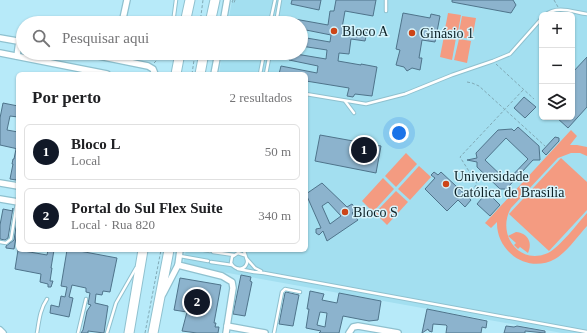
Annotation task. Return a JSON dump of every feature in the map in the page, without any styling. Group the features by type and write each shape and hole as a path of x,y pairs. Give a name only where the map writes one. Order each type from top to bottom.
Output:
{"highway":[{"path":"187,16 190,0"},
{"path":"212,16 215,0"},
{"path":"176,72 179,60"},
{"path":"200,72 203,60"},
{"path":"153,333 169,252"},
{"path":"129,333 143,254"}],"street":[{"path":"124,16 127,0"},
{"path":"224,16 227,0"},
{"path":"0,38 16,41"},
{"path":"0,53 16,56"},
{"path":"35,60 97,72"},
{"path":"130,60 140,63 154,71"},
{"path":"214,72 217,60"},
{"path":"0,183 16,186"},
{"path":"0,199 16,202"},
{"path":"159,301 178,265 180,253"},
{"path":"178,265 222,276 232,282 233,288 226,333"},
{"path":"227,326 265,333"},
{"path":"349,333 353,327 358,326 378,331 398,333"},
{"path":"0,330 3,333"}],"lane":[{"path":"174,16 176,0"},
{"path":"272,16 275,0"},
{"path":"277,16 280,0"},
{"path":"386,0 386,11"},
{"path":"549,12 559,9 587,14"},
{"path":"308,94 366,104 405,94 452,75 506,56 513,51 539,21"},
{"path":"260,72 263,60"},
{"path":"266,72 269,60"},
{"path":"344,101 354,113"},
{"path":"0,242 6,243 11,239 16,208"},
{"path":"217,252 235,255 242,254 255,268 264,272"},
{"path":"232,265 231,260 237,252"},
{"path":"180,253 210,262 232,265 238,269 264,272 587,332"},
{"path":"107,333 116,303 143,254"},
{"path":"238,269 243,268 247,264 247,259"},
{"path":"274,333 282,292 285,289 300,292"},
{"path":"37,333 43,305 47,299"},
{"path":"78,333 86,299"}],"path":[{"path":"201,16 203,0"},
{"path":"554,0 559,9"},
{"path":"154,71 156,60"},
{"path":"192,72 194,60"},
{"path":"493,61 534,99"},
{"path":"467,82 479,86 545,146"},
{"path":"468,195 477,184 460,157 524,89"},
{"path":"145,333 161,252"}],"shaded area":[{"name":"Universidade Católica de Brasília","path":"232,0 587,0 587,333 562,333 183,265 186,252 308,252 308,72 219,72 221,60 308,60 308,16 229,16"},
{"path":"448,13 461,15 457,37 444,34"},
{"path":"462,16 476,18 472,39 458,37"},
{"path":"444,36 456,38 452,60 440,57"},
{"path":"459,39 471,41 467,63 454,60"},
{"path":"571,130 577,136 570,145 587,147 587,156 580,153 571,153 558,158 511,208 507,218 506,228 508,237 513,245 528,255 537,256 548,253 558,246 587,213 587,226 568,248 555,259 545,263 534,264 525,262 508,251 502,243 498,233 497,222 491,228 485,223"},
{"path":"406,153 417,164 396,187 385,176"},
{"path":"561,158 587,182 587,210 549,251 509,214"},
{"path":"419,166 431,177 410,200 398,189"},
{"path":"383,178 394,189 373,212 362,201"},
{"path":"396,191 408,202 387,225 375,213"},
{"path":"516,232 524,234 530,242 528,253 520,247 518,249 514,245 516,243 508,236"}],"building":[{"path":"292,0 321,0 319,10 291,4"},
{"path":"336,0 376,0 373,16 345,11 342,28 367,32 365,41 351,39 349,54 339,53 338,61 377,67 372,96 355,94 353,97 347,96 349,88 308,81 308,72 280,72 281,66 317,73 318,66 289,60 308,60 308,56 326,59 327,50 308,47 308,38 330,42 331,35 308,30 308,21 328,25 330,11 334,11"},
{"path":"452,0 513,0 516,5 511,13 452,2"},
{"path":"403,13 430,18 431,14 440,16 435,42 422,40 419,58 422,58 420,70 412,68 407,71 404,67 396,65 400,50 396,49"},
{"path":"587,57 587,107 568,128 559,120 575,120 575,70"},
{"path":"524,97 536,107 525,118 514,108"},
{"path":"3,103 16,106 16,117 10,116 7,130 16,132 16,149 0,145 0,118"},
{"path":"518,127 539,146 540,160 533,160 509,186 509,199 505,189 500,189 477,167 477,162 467,160 477,158 476,153 498,130 512,129 514,131","holes":["506,138 528,159 507,181 485,160"]},
{"path":"320,135 381,146 376,173 315,161"},
{"path":"555,137 559,138 559,141 546,155 542,151"},
{"path":"16,149 16,180 10,179"},
{"path":"434,172 438,175 441,172 471,200 465,207 458,200 447,211 425,189 435,178 431,175"},
{"name":"Bloco S","path":"322,183 347,207 352,204 356,209 352,213 358,220 327,241 323,231 319,235 316,233 316,229 321,228 308,199 308,193","holes":["328,202 341,216 330,224 322,206"]},
{"path":"487,192 500,205 490,216 477,204"},
{"path":"3,209 13,211 8,238 5,240 0,239 0,225"},
{"path":"16,227 14,249 6,248 6,246 14,240"},
{"path":"18,252 30,252 47,255 48,252 54,252 50,281 53,281 51,287 48,287 48,284 40,282 41,274 15,269"},
{"path":"67,252 85,252 117,258 110,292 103,291 102,295 96,294 95,303 108,306 104,333 88,331 88,333 81,333 87,311 91,305 88,304 90,293 86,292 86,288 72,285 69,297 73,298 69,317 50,313 51,305 59,307 61,296 65,297 67,287 61,286"},
{"path":"241,275 251,277 250,281 252,282 245,316 233,314"},
{"path":"180,278 221,285 214,323 216,323 215,327 219,327 218,333 182,331 187,312 174,310"},
{"path":"310,291 324,294 322,300 337,303 339,293 381,301 378,320 369,321 343,316 339,333 319,333 321,331 306,328 309,309 307,309","holes":["320,312 327,313 325,327 317,325"]},
{"path":"286,292 299,295 293,326 279,324"},
{"path":"427,309 487,321 486,328 482,327 481,333 446,333 446,325 433,324 432,332 428,329 422,333"},
{"path":"506,326 517,326 545,331 545,333 525,331 525,333 504,333"}],"place":[{"name":"Bloco A","path":"334,31"},
{"name":"Ginásio 1","path":"412,33"},
{"name":"Bloco L","path":"364,150"},
{"name":"Universidade Católica de Brasília","path":"446,184"},
{"name":"Bloco S","path":"345,212"},
{"name":"Portal do Sul Flex Suite","path":"197,302"}]}
